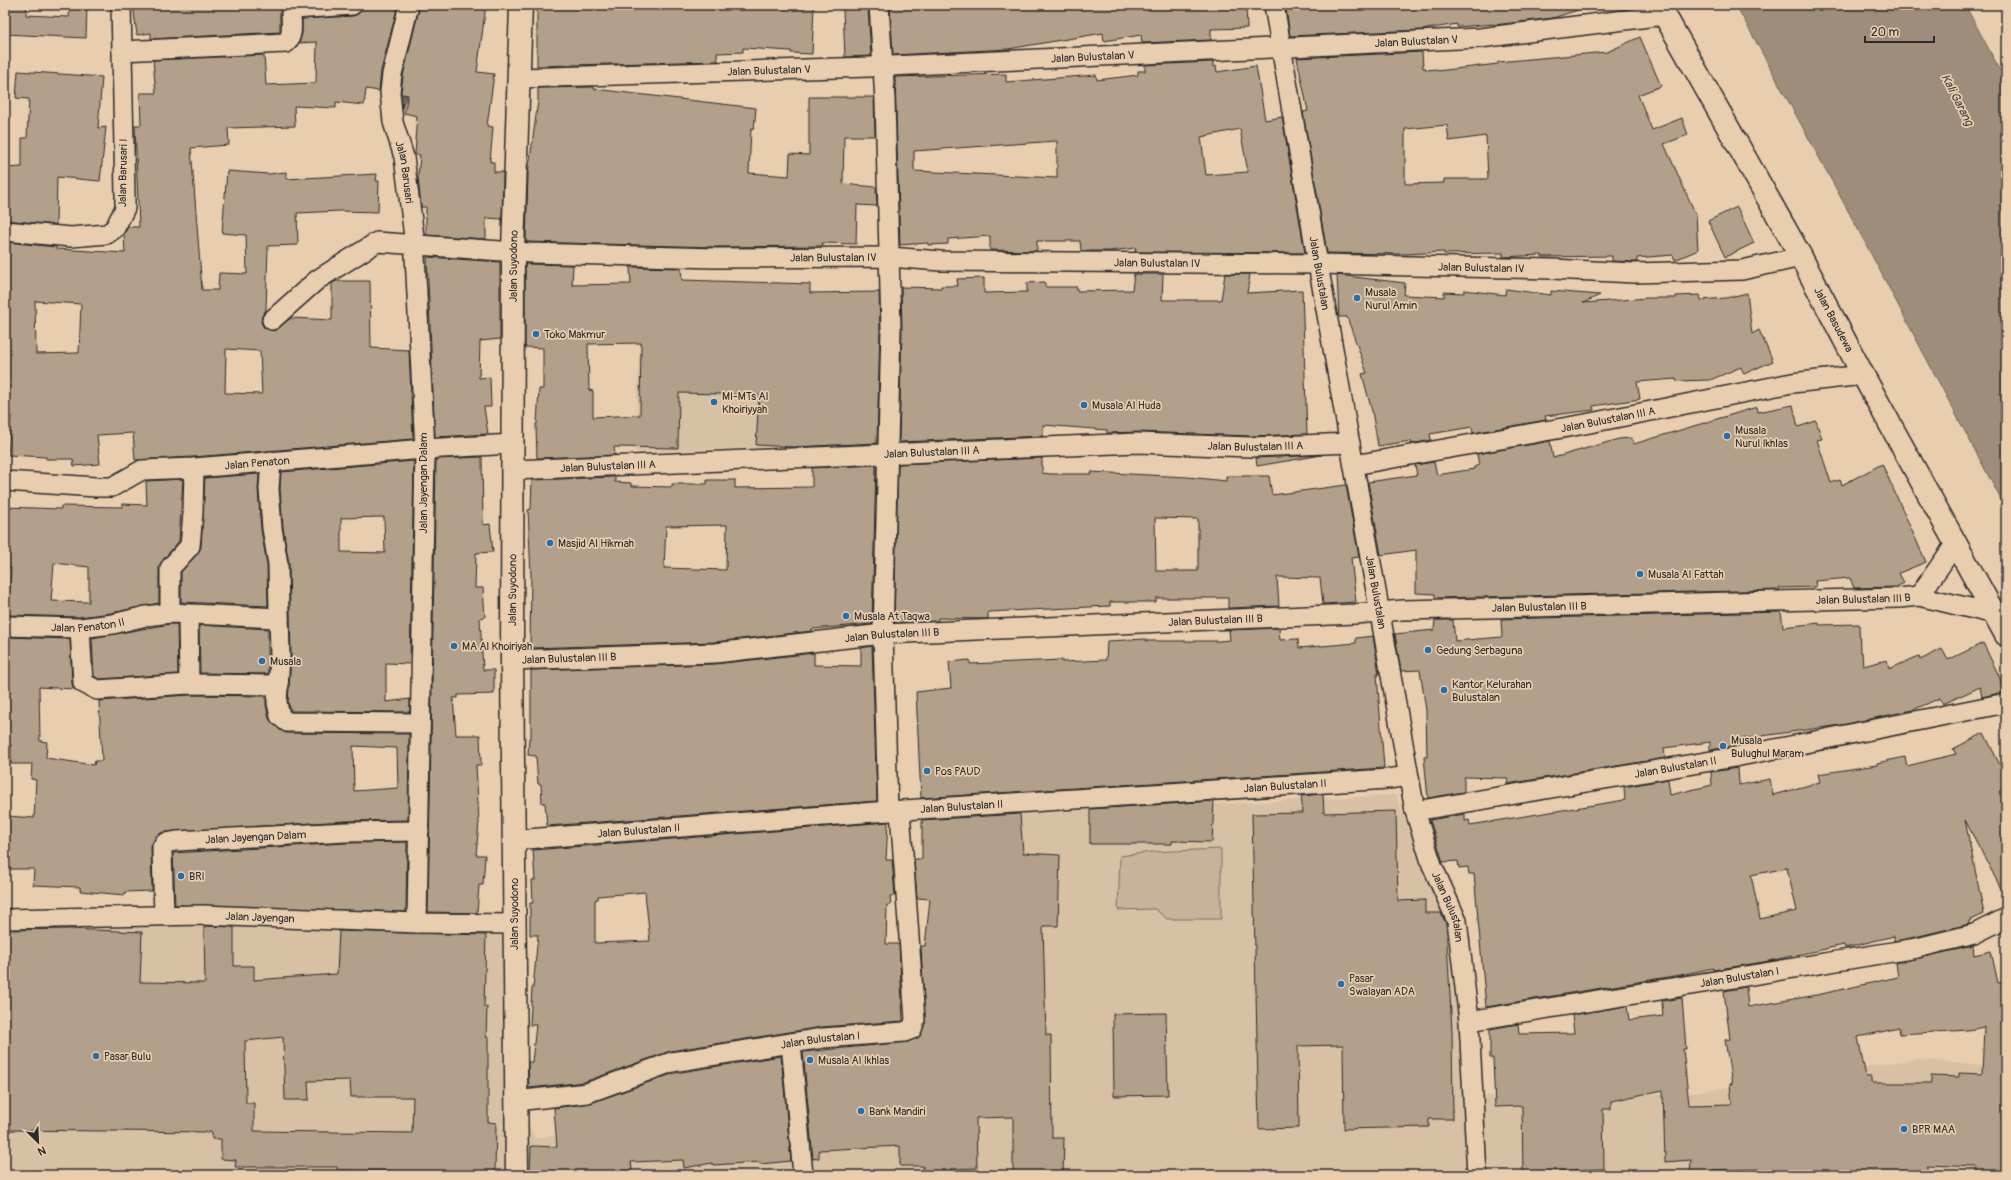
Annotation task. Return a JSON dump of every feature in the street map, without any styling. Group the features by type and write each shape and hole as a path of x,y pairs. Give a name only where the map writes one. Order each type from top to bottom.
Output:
{"street":[{"name":"Jalan Barusari I","path":"5,231 71,237 107,234 115,228 125,208 121,5"},
{"path":"122,51 286,43 290,40 291,12 294,9 352,5"},
{"name":"Jalan Barusari","path":"406,243 409,192 400,141 393,122 390,92 392,74 409,5"},
{"name":"Jalan Suyodono","path":"517,1175 512,660 514,251 521,5"},
{"path":"879,5 883,66 891,330 883,634 894,811"},
{"name":"Jalan Bulustalan","path":"1274,5 1318,264 1381,612 1408,776 1415,811 1432,865 1457,921 1469,1021 1477,1175"},
{"name":"Jalan Bulustalan V","path":"520,78 883,66 1480,38 1662,10"},
{"name":"Jalan Basudewa","path":"1662,10 1800,257 2006,635"},
{"path":"272,320 317,280 366,250 370,245 377,242 514,251"},
{"name":"Jalan Jayengan Dalam","path":"406,243 423,449 417,723 417,923"},
{"name":"Jalan Bulustalan IV","path":"514,251 530,254 715,258 889,258 941,261 1318,264 1552,269 1634,273 1742,270 1800,257"},
{"name":"Jalan Bulustalan III A","path":"1354,465 1585,424 1792,383 1863,375"},
{"name":"Jalan Bulustalan III A","path":"514,470 1137,443 1251,447 1350,443"},
{"name":"Jalan Penaton","path":"5,480 112,487 142,470 194,468 423,449 513,444"},
{"path":"271,461 269,489 272,528 278,564 280,685 278,710 280,716 287,722 417,723"},
{"path":"189,684 179,614 170,568 190,546 193,514 194,468"},
{"name":"Jalan Bulustalan III B","path":"1919,596 1956,543"},
{"name":"Jalan Bulustalan III B","path":"512,660 716,653 883,634 1403,610 1899,598 1919,596 1995,614"},
{"path":"179,614 279,618"},
{"name":"Jalan Penaton II","path":"5,626 80,628 113,624 146,616 179,614"},
{"path":"80,628 81,673 83,683 89,688 97,690 189,684 280,685"},
{"name":"Jalan Bulustalan II","path":"1415,811 1735,757 2006,703"},
{"name":"Jalan Bulustalan II","path":"514,840 894,811 1388,779 1408,776"},
{"name":"Jalan Bulustalan I","path":"516,1101 587,1093 672,1062 823,1038 904,1032 912,1029 915,1020 894,811"},
{"name":"Jalan Jayengan Dalam","path":"164,915 162,852 165,843 177,841 302,834 417,831"},
{"name":"Jalan Jayengan","path":"5,919 202,915 417,923 514,924"},
{"name":"Jalan Bulustalan I","path":"1469,1021 1916,948 1974,934 2006,918"},
{"path":"791,1043 803,1175"}],"shaded area":[{"name":"MI-MTs Al Khoiriyyah","path":"639,357 793,357 788,447 635,452"},
{"path":"1396,795 1460,962 1462,1096 1683,1094 1917,1059 2006,1067 2006,1175 239,1175 5,1168 5,912 520,930 526,1119 535,1138 735,1113 857,1083 987,1057 973,816"},
{"path":"1221,849 1221,919 1167,919 1155,909 1118,910 1120,856 1151,852"}],"water":[{"name":"Kali Garang","path":"1736,5 1965,5 2006,81 2006,509 1852,218"}],"building":[{"path":"5,5 27,5 26,15 69,17 70,5 87,5 86,38 5,34"},
{"path":"133,5 283,5 280,12 280,32 151,39 151,33 137,35"},
{"path":"363,5 398,5 381,71 379,91 366,89 364,105 336,102 336,108 294,106 295,126 228,128 229,145 191,148 202,290 218,290 219,273 247,274 246,235 222,233 227,171 269,174 286,172 286,179 377,174 376,181 379,181 378,212 340,211 297,213 298,245 268,246 266,310 262,316 261,322 264,328 274,331 291,318 332,320 332,283 337,281 370,281 371,348 409,350 413,439 193,457 135,460 133,433 97,435 100,464 74,466 73,459 46,459 46,457 8,455 11,416 5,416 5,242 56,247 56,249 125,253 124,234 128,227 139,227 135,125 141,125 140,93 156,93 153,60 264,55 266,85 316,83 317,42 299,43 302,34 302,19 353,16 358,14","holes":["35,301 81,304 79,353 36,354","226,349 260,351 262,394 225,393"]},
{"path":"420,5 486,5 477,72 494,74 487,126 493,127 490,162 494,162 494,172 503,172 502,219 486,218 486,239 426,235 426,207 421,207 418,177 420,155 415,155 417,116 404,113 408,95 401,94 403,76"},
{"path":"582,5 814,5 812,54 743,48 743,52 717,53 718,61 537,66 537,8"},
{"path":"890,5 1246,5 1247,28 1211,29 1211,40 1142,43 1141,35 1104,41 1103,33 1008,49 893,55"},
{"path":"1303,5 1581,5 1581,9 1553,18 1494,25 1457,27 1457,24 1421,30 1290,36 1286,8"},
{"path":"868,8 871,56 845,57 843,9"},
{"path":"1640,37 1661,86 1638,95 1652,130 1682,118 1688,135 1664,144 1696,215 1698,250 1675,260 1673,255 1637,258 1637,262 1612,261 1612,256 1542,257 1542,255 1503,257 1503,253 1444,254 1444,252 1405,254 1327,253 1303,112 1308,111 1297,58 1422,52 1423,68 1426,68 1426,70 1437,69 1437,71 1498,64 1498,62 1607,52","holes":["1447,125 1449,141 1486,136 1488,179 1444,179 1444,183 1405,184 1405,129"]},
{"path":"1213,62 1213,67 1216,66 1217,72 1256,66 1265,120 1282,117 1305,253 1135,252 1136,248 1110,251 1081,251 1080,241 1037,241 1037,251 990,250 990,236 948,239 948,244 928,245 928,243 900,245 895,77 1006,74 1006,82 1096,75 1097,80 1138,75 1138,71 1145,71 1145,65","holes":["1240,129 1248,172 1206,175 1201,137","1057,141 1057,178 914,171 914,151"]},
{"path":"18,71 102,77 98,128 106,127 100,181 57,177 56,225 5,220 5,168 22,167 22,138 27,138 29,99 16,98"},
{"path":"594,87 594,89 756,108 754,129 751,128 749,173 789,176 790,154 809,155 809,97 874,97 875,136 844,136 843,184 876,187 877,206 857,205 856,244 822,243 823,246 715,247 526,242 528,174 538,101 538,88"},
{"path":"1737,207 1754,243 1725,257 1708,221"},
{"path":"427,257 500,262 500,339 480,341 479,378 490,377 491,407 484,407 488,434 435,437"},
{"path":"525,264 573,265 572,285 631,284 630,267 681,268 682,280 810,284 810,293 879,292 880,329 877,443 793,447 756,445 759,395 679,393 678,448 614,447 615,455 537,458 536,424 539,389 543,389 543,348 525,347","holes":["641,343 640,415 593,417 593,391 589,390 588,344"]},
{"path":"1134,274 1163,274 1162,300 1221,300 1225,274 1250,274 1247,293 1302,290 1307,434 1251,436 1137,432 1107,433 1107,430 1043,425 1043,436 899,442 902,329 901,287 941,288 941,286 958,286 957,279 984,278 984,293 1027,292 1027,283 1045,282 1045,287 1077,287 1077,291 1132,290"},
{"path":"1337,275 1405,283 1404,295 1444,297 1444,292 1464,293 1464,290 1505,295 1506,289 1551,295 1551,291 1600,295 1583,303 1648,298 1676,298 1676,296 1700,295 1701,300 1726,298 1747,293 1752,334 1759,330 1773,361 1744,374 1741,367 1710,380 1676,381 1676,379 1637,382 1640,399 1593,406 1594,410 1545,416 1546,420 1473,433 1472,427 1430,434 1431,440 1411,444 1411,441 1378,446 1372,411 1362,374 1367,373 1347,317 1339,317"},
{"path":"1793,405 1798,427 1816,421 1822,439 1817,440 1831,483 1840,480 1842,485 1882,464 1926,562 1899,573 1904,583 1896,587 1854,588 1850,578 1815,581 1816,587 1779,588 1779,590 1435,598 1435,594 1416,593 1416,550 1381,555 1368,482 1417,475 1415,465 1434,462 1437,475 1474,469 1474,467 1479,465 1477,454 1550,441 1553,458 1619,439 1632,438 1634,444 1757,407 1758,412"},
{"path":"1322,455 1257,466 1256,458"},
{"path":"482,457 483,525 490,524 493,552 476,553 475,588 483,588 485,617 480,618 483,670 494,670 494,694 458,695 458,698 453,698 456,735 480,735 481,765 476,765 479,822 476,855 485,855 483,885 479,885 477,913 428,912 436,459"},
{"path":"1042,458 1042,473 1050,474 1091,474 1091,472 1187,477 1226,481 1226,476 1269,476 1272,495 1346,485 1359,557 1351,558 1356,602 1323,604 1320,578 1277,577 1279,606 1228,608 1228,598 1156,598 1156,602 1110,602 1110,606 988,612 988,619 938,618 938,621 894,623 898,464","holes":["1155,518 1198,519 1198,571 1156,571"]},
{"path":"414,461 410,664 386,663 386,702 410,699 410,712 291,711 288,702 291,657 289,564 283,527 280,489 281,472","holes":["384,517 385,553 341,552 341,518"]},
{"path":"876,465 872,624 812,629 812,631 714,642 530,648 531,575 528,510 531,509 532,480 615,477 615,482 631,483 631,486 672,487 672,484 707,484 707,480 735,480 735,488 812,487 812,468","holes":["727,525 726,570 664,568 666,526"]},
{"path":"259,474 258,490 261,529 267,565 268,606 181,602 181,572 198,553 201,547 205,478"},
{"path":"183,479 179,541 162,561 159,567 159,603 111,613 79,617 8,615 11,568 5,567 5,507 61,509 61,506 122,507 122,504 147,505 146,481","holes":["54,563 89,567 89,602 51,601"]},
{"path":"1781,612 1783,627 1819,623 1819,625 1859,624 1860,652 1862,652 1863,666 1887,660 1889,669 1919,656 1920,660 1942,649 1948,660 1983,643 2000,678 2003,692 1982,697 1980,687 1943,704 1940,698 1913,710 1841,725 1762,736 1762,738 1737,738 1737,745 1710,750 1710,742 1664,748 1665,758 1507,784 1508,778 1464,777 1464,792 1428,798 1424,757 1427,757 1426,710 1420,670 1401,671 1395,634 1434,630 1435,620 1453,620 1455,641 1502,637 1501,619"},
{"path":"177,624 178,674 99,679 94,676 92,638"},
{"path":"199,625 268,629 268,674 200,673"},
{"path":"1279,628 1280,640 1298,639 1299,648 1356,643 1356,638 1373,636 1379,674 1377,674 1384,768 921,798 916,692 951,688 949,662 970,660 970,664 1062,660 1062,662 1106,660 1107,641 1146,639 1146,641 1219,641 1230,640 1229,630"},
{"path":"5,637 70,639 72,684 74,689 39,687 40,741 47,742 46,758 94,765 95,761 102,761 99,701 189,695 266,696 269,719 280,730 286,733 409,734 408,820 345,821 163,832 156,836 151,847 152,891 125,892 125,895 80,891 80,887 33,885 34,869 5,869 7,816 34,818 36,780 31,779 32,764 11,764 11,745 5,744","holes":["353,746 397,748 398,788 354,791"]},
{"path":"872,646 877,801 547,826 545,803 542,803 541,784 538,784 536,756 528,755 529,738 531,738 531,670 715,664 814,653 814,665 861,666 861,648"},
{"path":"1984,733 2006,777 2006,898 1965,820 1984,914 1969,921 1969,924 1894,941 1894,936 1845,948 1844,945 1764,962 1713,970 1713,968 1680,975 1486,1007 1474,874 1469,874 1468,867 1459,868 1458,861 1443,862 1430,820 1465,814 1465,821 1469,820 1470,825 1625,800 1624,787 1668,779 1670,795 1712,785 1711,772 1738,768 1739,785 1770,779 1773,795 1820,782 1818,774 1877,765 1877,763 1905,757 1907,766 1956,754 1953,749","holes":["1787,868 1797,911 1760,919 1751,875"]},
{"name":"Pasar Swalayan ADA","path":"1323,794 1324,813 1396,811 1398,901 1425,900 1425,913 1441,913 1446,924 1452,1031 1453,1119 1429,1119 1429,1127 1344,1129 1343,1045 1298,1046 1299,1128 1259,1129 1252,814 1303,813 1301,796"},
{"path":"1214,801 1212,842 1172,841 1172,844 1090,844 1090,809"},
{"path":"1020,814 1023,853 1060,855 1058,926 1043,926 1046,1035 1051,1035 1052,1138 1064,1138 1063,1175 1013,1175 1013,1117 976,1118 977,1168 950,1169 950,1175 923,1175 923,1166 900,1166 900,1146 819,1150 819,1158 813,1159 803,1052 908,1042 920,1036 925,1023 921,946 925,946 930,899 917,898 914,859 922,859 922,820"},
{"path":"888,822 886,860 892,860 895,896 890,896 891,905 887,905 886,944 899,944 903,1021 821,1027 670,1051 584,1082 529,1088 528,1062 532,1062 536,1025 530,1025 532,988 538,935 530,935 530,903 533,903 532,880 535,880 533,850","holes":["645,892 650,941 595,943 595,900 598,899 598,896"]},
{"path":"407,842 406,912 175,905 173,853 346,843"},
{"path":"204,926 234,927 234,966 254,966 254,980 337,974 339,931 486,935 484,1007 487,1007 486,1037 488,1037 488,1122 496,1123 495,1172 337,1170 337,1167 235,1167 236,1160 221,1159 221,1139 212,1139 212,1132 5,1130 5,930 69,929 142,932 140,982 205,983","holes":["283,1037 285,1100 309,1100 308,1081 350,1080 351,1097 413,1097 412,1133 254,1131 254,1103 246,1103 245,1041"]},
{"path":"1973,946 1974,955 1991,951 1998,983 2006,982 2006,1175 1977,1175 1977,1167 1927,1165 1927,1175 1766,1175 1766,1169 1714,1170 1714,1175 1690,1175 1691,1160 1665,1162 1663,1090 1611,1101 1611,1109 1603,1109 1604,1169 1547,1171 1547,1175 1523,1175 1522,1106 1495,1107 1493,1058 1490,1058 1490,1029 1518,1024 1519,1034 1574,1033 1572,1015 1627,1006 1629,1020 1663,1016 1662,1001 1682,998 1686,1049 1683,1049 1689,1105 1732,1104 1730,1084 1732,1084 1725,1040 1730,1039 1724,991 1746,987 1748,1007 1817,995 1898,977 1896,963","holes":["1984,1027 1982,1074 1959,1073 1959,1077 1931,1076 1931,1083 1871,1083 1871,1077 1866,1077 1858,1037 1899,1028 1900,1034 1968,1030"]},
{"path":"1166,1013 1168,1095 1114,1096 1113,1014"},
{"path":"781,1056 791,1161 760,1164 760,1162 713,1165 712,1163 684,1168 683,1160 631,1162 632,1170 602,1172 603,1175 530,1172 531,1146 557,1147 554,1108 591,1103 675,1073"}],"waterway":[{"path":"399,112 401,103 409,86"}],"place":[{"name":"Musala Nurul Amin","path":"1357,298"},
{"name":"Toko Makmur","path":"536,334"},
{"name":"MI-MTs Al Khoiriyyah","path":"714,402"},
{"name":"Musala Al Huda","path":"1084,405"},
{"name":"Musala Nurul Ikhlas","path":"1727,436"},
{"name":"Masjid Al Hikmah","path":"550,543"},
{"name":"Musala Al Fattah","path":"1640,574"},
{"name":"Musala At Taqwa","path":"846,616"},
{"name":"MA Al Khoiriyah","path":"454,646"},
{"name":"Gedung Serbaguna","path":"1428,650"},
{"name":"Musala","path":"262,661"},
{"name":"Kantor Kelurahan Bulustalan","path":"1444,690"},
{"name":"Musala Bulughul Maram","path":"1723,746"},
{"name":"Pos PAUD","path":"927,771"},
{"name":"BRI","path":"181,876"},
{"name":"Pasar Swalayan ADA","path":"1341,984"},
{"name":"Pasar Bulu","path":"96,1056"},
{"name":"Musala Al Ikhlas","path":"810,1060"},
{"name":"Bank Mandiri","path":"861,1111"},
{"name":"BPR MAA","path":"1904,1129"}]}
